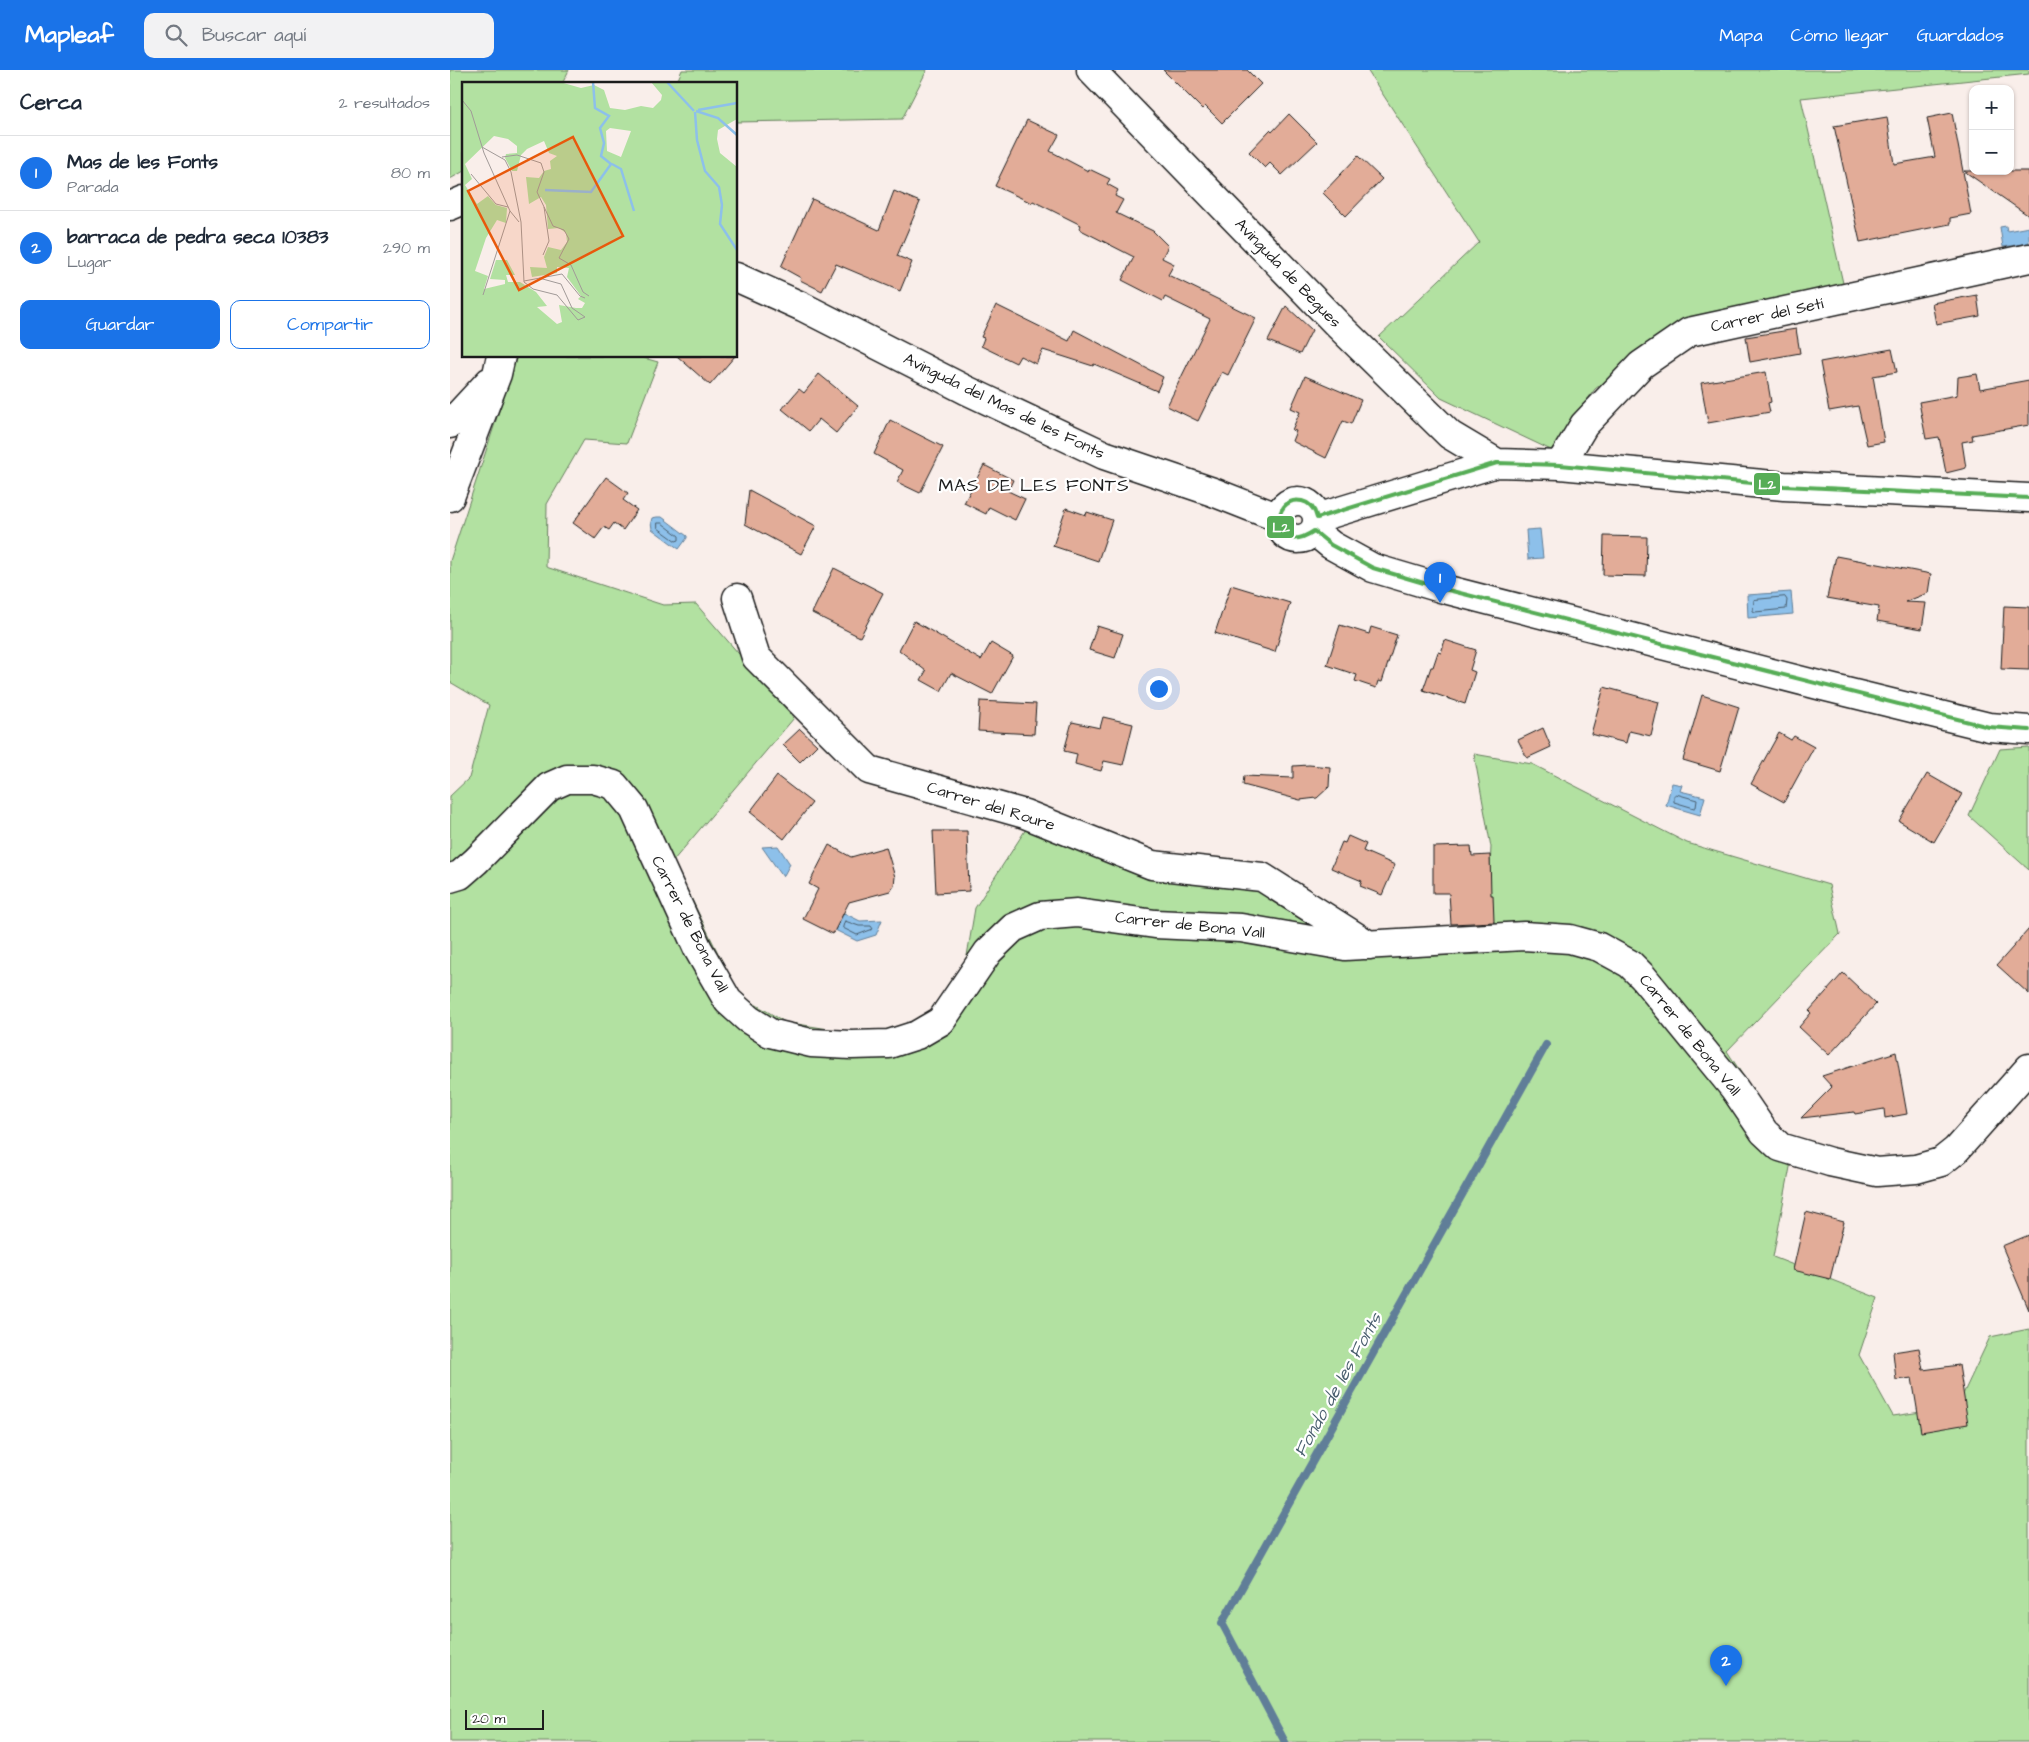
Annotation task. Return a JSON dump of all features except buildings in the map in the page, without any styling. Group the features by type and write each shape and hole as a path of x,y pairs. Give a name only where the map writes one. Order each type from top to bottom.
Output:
{"street":[{"name":"Avinguda de Begues","path":"1091,70 1338,325 1450,435 1497,463"},
{"path":"450,206 462,201"},
{"name":"Carrer del Setí","path":"1560,465 1584,425 1641,365 1688,332 2029,258"},
{"name":"Avinguda del Mas de les Fonts","path":"738,279 803,307 966,390 1104,455 1213,492 1279,518"},
{"path":"450,424 499,365"},
{"path":"450,497 499,365"},
{"name":"Avinguda de Begues","path":"1279,518 1282,531 1289,537 1302,539 1315,524 1497,463 1560,465 1784,486 2029,498"},
{"path":"1315,524 1331,545 1373,568 1444,590 1989,727 2029,730"},
{"name":"Carrer del Roure","path":"737,598 756,657 869,770 1025,814 1152,865 1262,877 1369,945"},
{"name":"Carrer de Bona Vall","path":"450,878 460,875 476,862 549,786 567,779 593,780 614,785 634,809 698,949 728,1001 748,1019 770,1033 811,1043 889,1044 917,1035 941,1021 988,952 1012,928 1040,916 1077,913 1155,924 1241,928 1345,946 1524,936 1570,939 1599,947 1630,964 1644,977 1734,1088 1764,1132 1780,1147 1830,1162 1877,1172 1916,1169 1941,1162 1956,1150 2029,1068"}],"green space":[{"path":"450,70 569,70 563,82 462,82 462,172 450,179"},
{"path":"682,70 927,70 902,119 738,122 738,82 677,82"},
{"path":"1367,70 2029,70 2029,74 1801,98 1843,283 1675,329 1595,389 1551,450 1441,398 1379,337 1479,242"},
{"path":"516,358 644,358 658,362 627,443 584,440 547,504 546,567 663,605 696,604 794,718 673,861 738,994 785,1022 860,1034 933,1019 964,974 975,908 1026,829 1260,884 1353,959 1486,954 1491,847 1474,754 1532,764 1687,843 1829,885 1840,934 1727,1051 1766,1111 1791,1162 1773,1257 1878,1298 1859,1355 1893,1416 1957,1407 1990,1337 2029,1329 2029,1742 450,1742 450,796 469,778 489,705 450,682 450,561"},
{"path":"2029,747 2029,870 1969,816 2000,749"}],"water":[{"path":"2006,226 2007,231 2029,227 2029,243 2003,247 2000,227"},
{"path":"662,517 687,536 679,549 652,529 652,518"},
{"path":"1540,529 1543,558 1528,559 1526,530"},
{"path":"1791,592 1793,614 1748,618 1747,595"},
{"path":"1672,783 1682,785 1680,791 1705,797 1700,815 1666,805"},
{"path":"778,846 790,864 783,877 762,847"},
{"path":"844,913 860,921 882,920 876,935 857,941 835,930"}],"waterway":[{"name":"Fondo de les Fonts","path":"1285,1742 1222,1623 1546,1045"}],"transit line":[{"name":"L2","path":"2029,498 1784,486 1560,465 1497,463 1317,518 1310,505 1302,501 1291,501 1284,507 1280,515 1280,524 1283,532 1289,538 1300,538 1314,531 1331,545 1373,568 1444,589 1989,727 2029,730"}],"place":[{"name":"Mas de les Fonts","path":"1440,603"},
{"name":"barraca de pedra seca 10383","path":"1726,1686"}],"district":[{"name":"MAS DE LES FONTS","path":"1034,485"}]}
